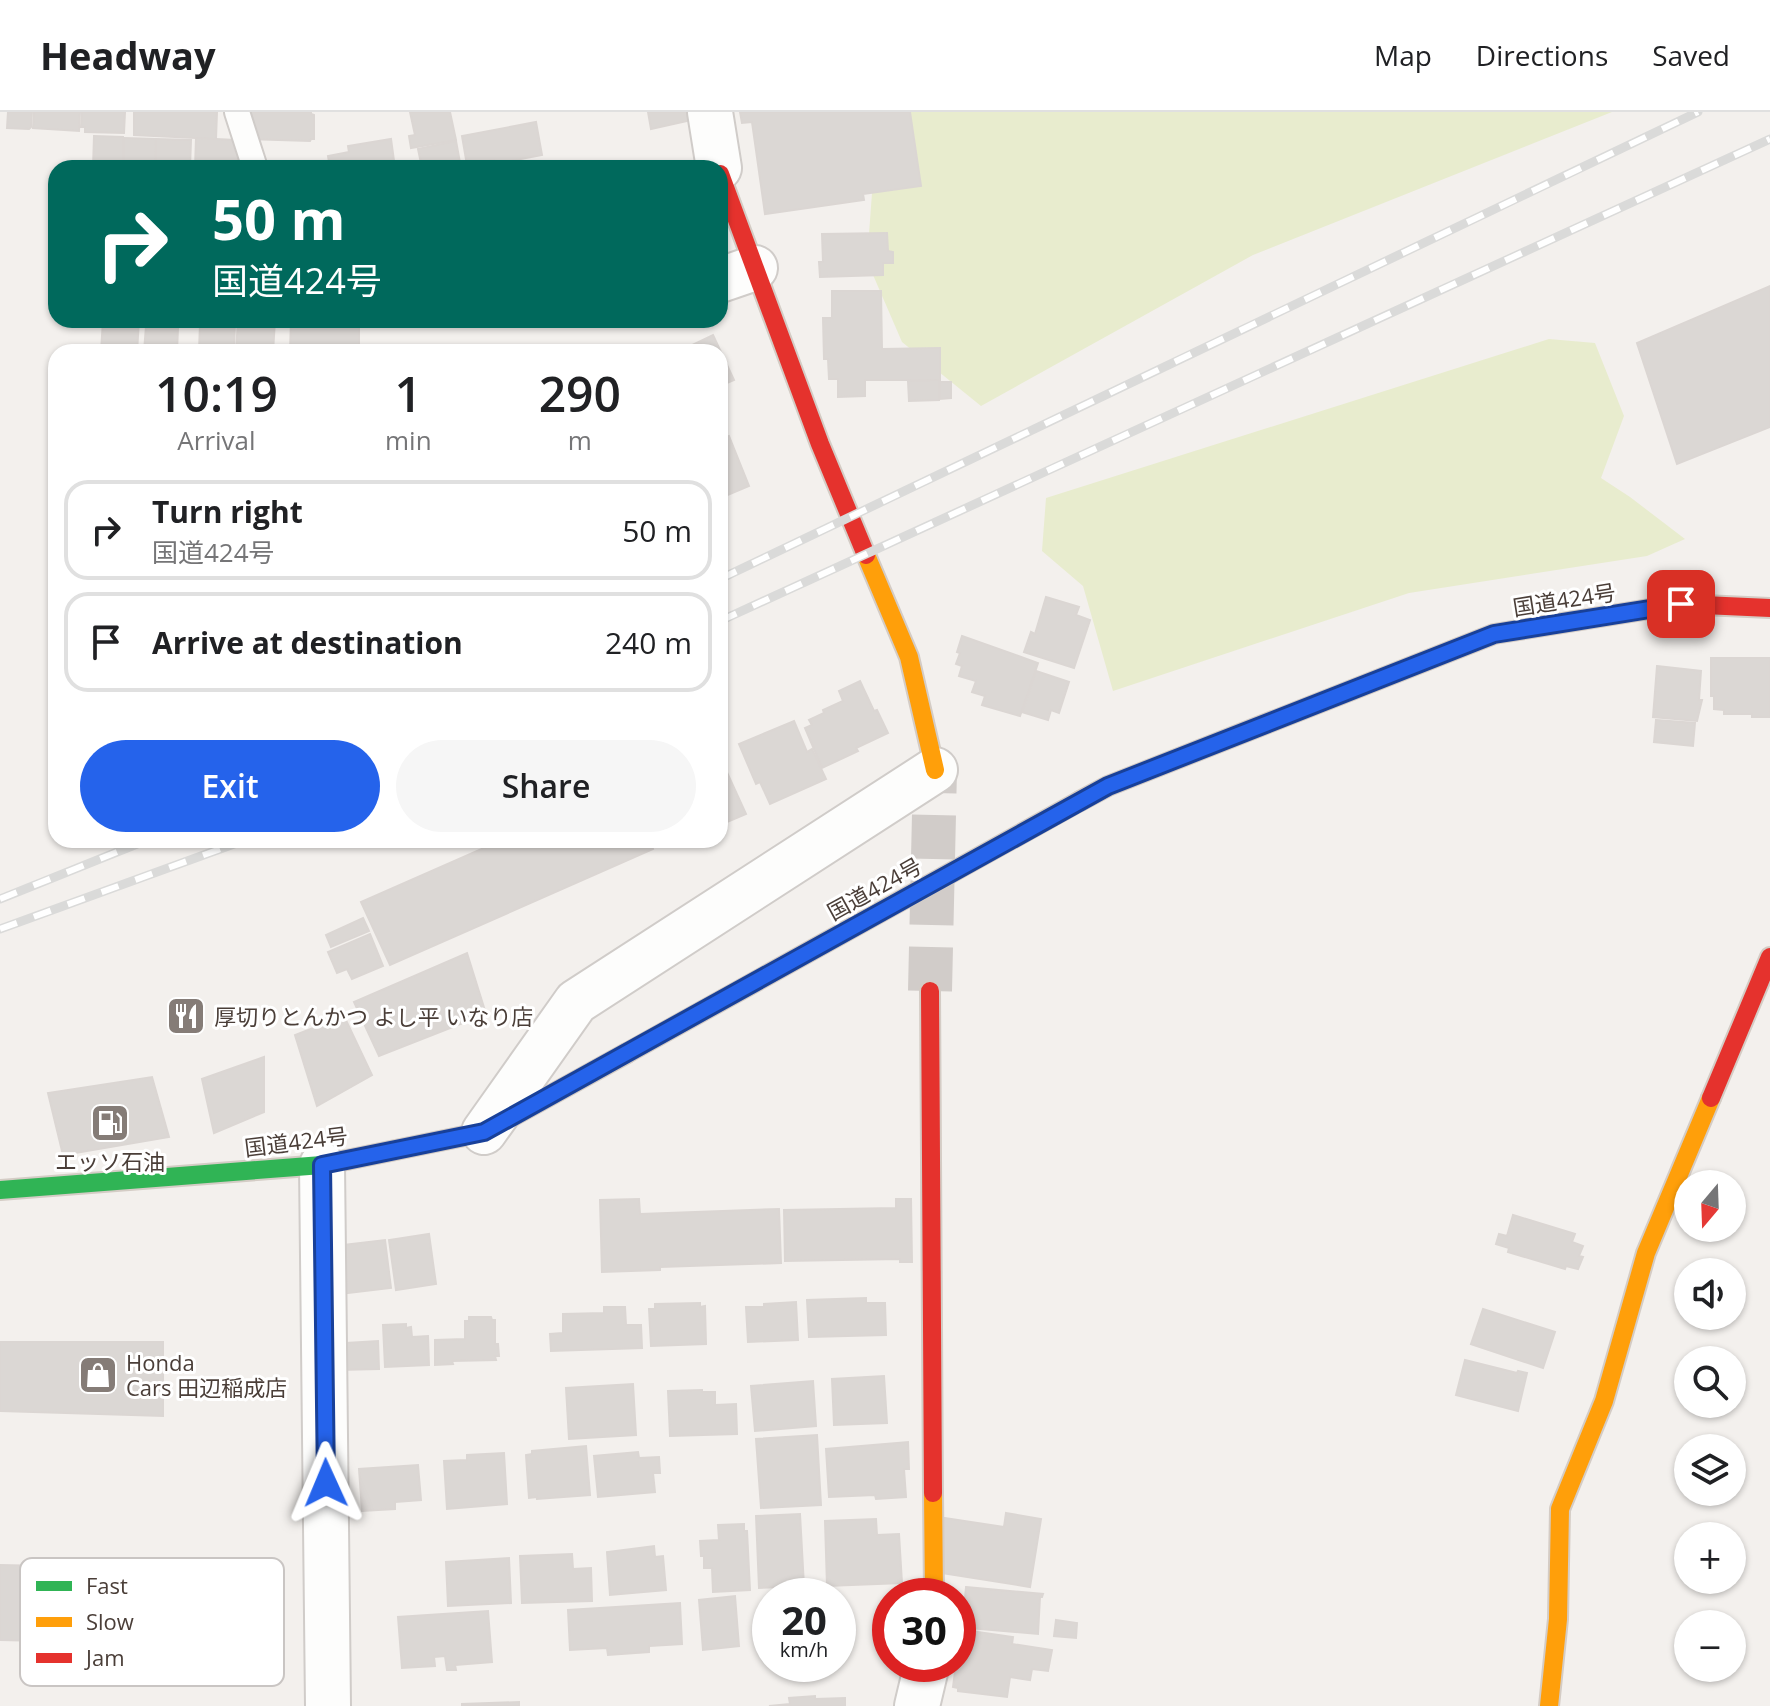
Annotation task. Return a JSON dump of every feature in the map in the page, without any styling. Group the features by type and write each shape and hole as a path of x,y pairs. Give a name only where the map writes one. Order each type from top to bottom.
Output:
{"main road":[{"path":"728,218 738,274 820,444 909,657 935,770"},
{"name":"国道424号","path":"0,1190 322,1165 484,1132 1108,786 1494,634 1681,604 1770,608"},
{"path":"1549,1706 1558,1619 1560,1509 1604,1401 1646,1253 1770,957"},
{"path":"930,991 934,1578"}],"street":[{"path":"710,112 718,160"},
{"path":"484,1132 576,1002 935,770"},
{"path":"322,1165 328,1706"},
{"path":"917,1706 923,1682"}],"lane":[{"path":"237,112 252,160"}],"green space":[{"path":"878,112 1612,112 1253,255 981,406 902,342 867,261"},
{"path":"1549,339 1595,343 1624,416 1601,478 1685,539 1647,556 1409,593 1113,691 1083,586 1042,551 1046,498"}],"building":[{"path":"8,112 32,112 31,127 7,128"},
{"path":"34,112 80,112 79,131 33,128"},
{"path":"82,112 125,112 124,133 85,132 85,127 81,127"},
{"path":"134,112 217,112 216,139 134,135"},
{"path":"251,112 311,112 314,115 314,139 250,139"},
{"path":"410,112 450,112 456,140 411,148 409,136 415,135"},
{"path":"648,112 695,112 696,119 651,129"},
{"path":"740,112 910,112 921,186 863,194 864,200 765,214 752,122 742,123"},
{"path":"536,122 542,155 516,160 466,160 462,136"},
{"path":"94,136 123,137 123,160 93,160"},
{"path":"124,138 156,139 155,160 124,160"},
{"path":"196,138 235,140 238,160 195,160"},
{"path":"156,139 191,140 190,160 156,160"},
{"path":"391,139 394,160 329,160 328,156 349,152 348,146"},
{"path":"456,141 460,160 420,160 418,149"},
{"path":"887,233 888,251 893,252 893,263 883,263 883,275 820,277 822,234"},
{"path":"1770,286 1770,427 1677,464 1637,343"},
{"path":"832,291 881,291 882,349 940,348 940,380 865,380 865,396 838,397 838,379 829,379 828,359 824,359 823,318 832,318"},
{"path":"102,328 138,328 138,344 102,344"},
{"path":"146,328 178,328 177,344 145,344"},
{"path":"200,328 235,328 234,344 199,344"},
{"path":"238,328 274,328 274,344 236,344"},
{"path":"291,328 359,328 359,344 290,344"},
{"path":"713,335 717,344 694,344"},
{"path":"728,367 734,380 728,383"},
{"path":"939,380 939,400 909,401 908,381"},
{"path":"940,382 951,382 951,398 940,399"},
{"path":"728,436 749,486 728,495"},
{"path":"1046,597 1079,607 1076,615 1090,620 1074,668 1024,652 1031,632 1035,634"},
{"path":"962,636 1038,663 1020,716 982,705 985,696 972,692 976,681 959,676 962,666 956,664"},
{"path":"1711,658 1770,658 1770,717 1724,714 1724,710 1714,709"},
{"path":"1657,666 1701,671 1699,700 1702,700 1697,721 1653,717"},
{"path":"1036,671 1069,682 1059,713 1051,710 1048,720 1022,712"},
{"path":"860,681 888,733 822,768 805,728 812,725 809,720 824,713 823,710 843,701 839,691"},
{"path":"1656,720 1695,723 1693,746 1654,742"},
{"path":"794,721 807,752 812,749 826,779 770,804 760,782 756,784 739,744"},
{"path":"728,775 746,814 728,822"},
{"path":"484,848 653,849 390,965 361,902"},
{"path":"363,918 369,931 331,947 326,935"},
{"path":"370,934 383,966 352,979 347,969 337,973 328,952"},
{"path":"467,953 486,1014 379,1056 354,1002"},
{"path":"344,1016 372,1075 317,1106 295,1035"},
{"path":"264,1057 264,1112 214,1133 202,1079"},
{"path":"152,1077 169,1137 63,1155 48,1093"},
{"path":"639,1199 640,1214 779,1209 781,1263 602,1272 600,1200"},
{"path":"896,1199 911,1199 912,1262 900,1262 900,1259 785,1261 784,1210 896,1208"},
{"path":"1513,1215 1575,1234 1572,1242 1583,1246 1578,1269 1566,1266 1565,1269 1508,1252 1509,1248 1496,1244 1499,1234 1507,1236"},
{"path":"429,1234 436,1284 396,1290 389,1240"},
{"path":"385,1240 391,1288 332,1295 325,1247"},
{"path":"866,1298 866,1303 885,1303 886,1335 809,1337 807,1300"},
{"path":"796,1302 798,1340 748,1342 746,1307"},
{"path":"700,1303 700,1307 705,1306 706,1344 651,1346 649,1309 655,1309 655,1304"},
{"path":"604,1307 625,1307 626,1325 641,1325 642,1348 551,1351 550,1334 563,1333 563,1314 604,1313"},
{"path":"1483,1309 1555,1332 1543,1368 1471,1344"},
{"path":"469,1317 491,1317 495,1320 495,1344 498,1344 499,1356 495,1356 496,1360 452,1361 453,1364 435,1365 435,1340 465,1339 465,1321 469,1321"},
{"path":"406,1324 406,1328 411,1327 412,1337 428,1336 429,1365 385,1367 383,1325"},
{"path":"378,1341 379,1369 338,1370 330,1344"},
{"path":"0,1342 163,1342 163,1416 0,1411"},
{"path":"1465,1360 1527,1373 1518,1411 1456,1395"},
{"path":"884,1376 887,1423 834,1425 832,1379"},
{"path":"813,1381 816,1426 755,1431 751,1386"},
{"path":"633,1384 636,1435 569,1439 566,1388"},
{"path":"668,1391 715,1392 715,1405 736,1404 737,1434 670,1436"},
{"path":"817,1435 821,1505 761,1508 756,1439"},
{"path":"908,1442 909,1469 904,1469 906,1497 829,1497 826,1449"},
{"path":"586,1446 590,1495 529,1498 526,1455 532,1454 532,1451"},
{"path":"638,1452 639,1458 659,1457 660,1473 653,1473 655,1492 598,1497 594,1456"},
{"path":"504,1453 507,1504 447,1509 444,1461 467,1460 467,1455"},
{"path":"418,1465 421,1500 395,1502 395,1509 362,1511 359,1469"},
{"path":"1006,1513 1041,1519 1030,1587 935,1572 944,1518 1004,1527"},
{"path":"800,1514 804,1578 759,1578 756,1516"},
{"path":"876,1519 877,1535 899,1534 902,1578 872,1578 872,1584 856,1585 856,1578 827,1578 825,1521"},
{"path":"744,1524 750,1590 713,1592 712,1568 704,1568 700,1541 719,1540 718,1525"},
{"path":"654,1546 655,1557 663,1556 666,1590 610,1595 607,1552"},
{"path":"572,1554 573,1569 591,1568 592,1601 522,1603 520,1556"},
{"path":"509,1558 511,1603 448,1606 446,1562"},
{"path":"0,1565 20,1565 20,1640 0,1640"},
{"path":"976,1588 1043,1594 1040,1597 1038,1634 976,1629"},
{"path":"735,1596 739,1646 703,1650 699,1600"},
{"path":"680,1603 682,1644 649,1646 649,1652 608,1655 607,1648 570,1650 568,1610"},
{"path":"488,1611 492,1662 455,1665 456,1670 447,1670 445,1656 434,1657 435,1666 402,1668 398,1617"},
{"path":"1056,1620 1077,1623 1076,1638 1054,1636"},
{"path":"976,1632 1013,1637 1012,1644 1052,1650 1048,1671 1032,1669 1030,1680 1010,1677 1007,1697 958,1691 953,1687 954,1682 976,1682"},
{"path":"815,1696 815,1699 845,1698 845,1706 769,1706 790,1704 789,1698"},
{"path":"519,1702 519,1706 462,1706 462,1704"}],"tunnel":[{"path":"930,991 935,770"}],"railway":[{"path":"728,575 1698,112"},
{"path":"728,617 1770,139"},
{"path":"0,899 127,848"},
{"path":"0,929 223,848"}],"traffic: fast":[{"path":"0,1190 322,1165 484,1132 627,1053"}],"traffic: slow":[{"path":"866,555 909,657 935,770"},
{"path":"627,1053 1080,801"},
{"path":"1549,1706 1558,1619 1560,1509 1604,1401 1646,1253 1711,1098"},
{"path":"933,1493 934,1578"}],"traffic: jam":[{"path":"728,196 820,444 866,555"},
{"path":"1080,801 1108,786 1494,634 1681,604 1770,608"},
{"path":"1711,1098 1770,957"},
{"path":"930,991 933,1493"}],"place":[{"name":"厚切りとんかつ よし平 いなり店","path":"186,1016"},
{"name":"エッソ石油","path":"110,1123"},
{"name":"Honda Cars 田辺稲成店","path":"98,1375"}],"route":[{"path":"326,1483 322,1165 484,1132 1108,786 1494,634 1681,604"}]}
